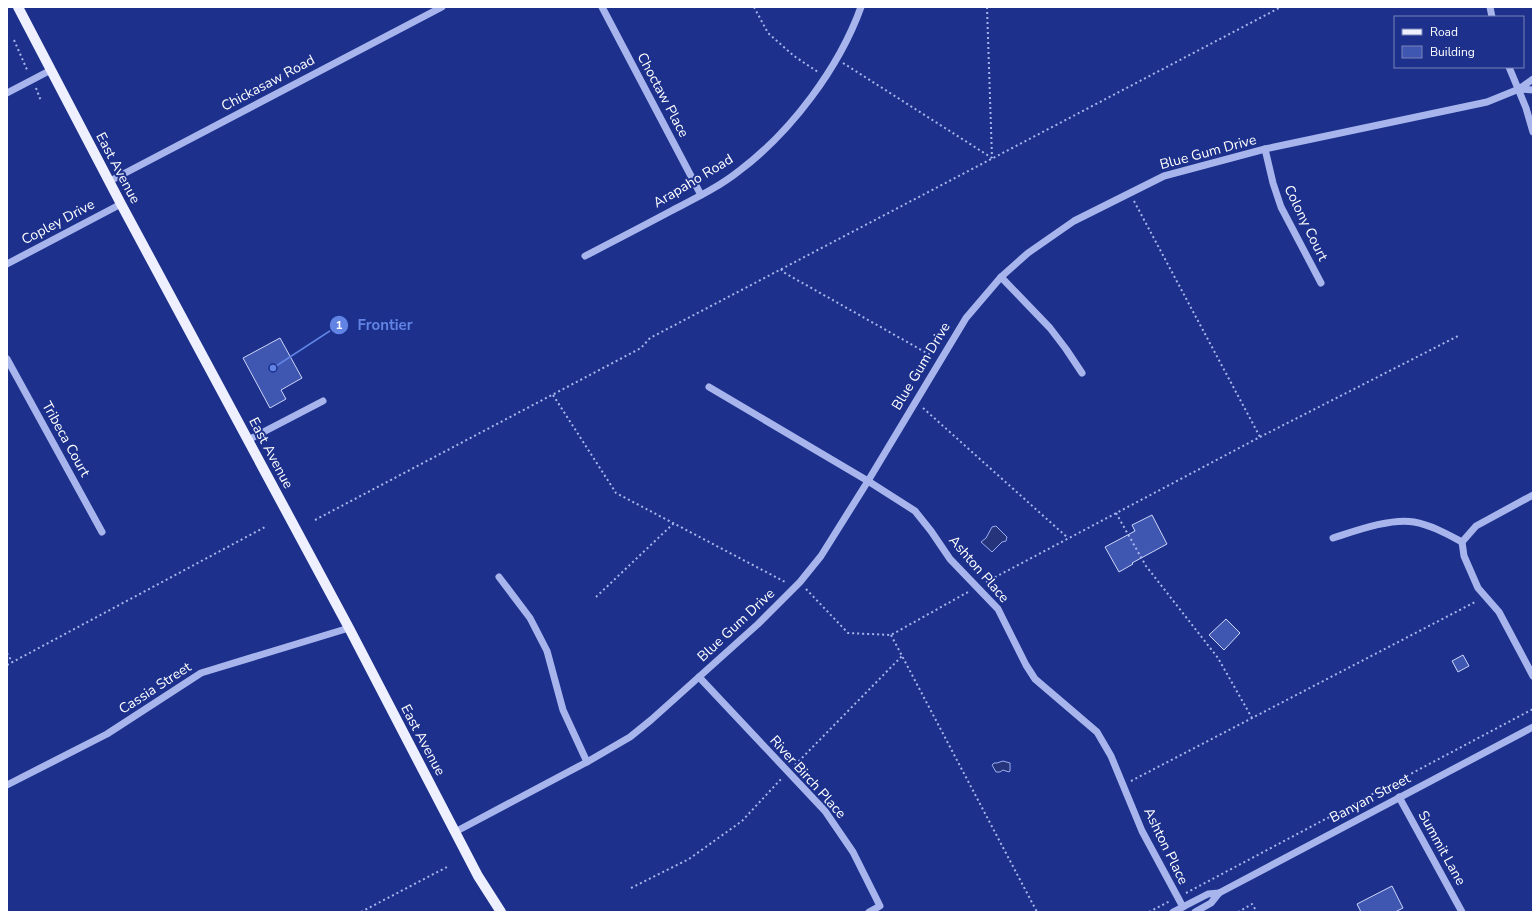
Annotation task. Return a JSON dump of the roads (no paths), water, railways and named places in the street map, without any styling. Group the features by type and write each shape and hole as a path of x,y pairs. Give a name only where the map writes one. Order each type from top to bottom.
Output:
{"main road":[{"name":"East Avenue","path":"18,7 121,204 349,628 478,876 501,912"}],"street":[{"name":"Choctaw Place","path":"602,7 701,195"},
{"name":"Arapaho Road","path":"585,256 701,195 739,171 774,140 802,109 824,77 854,26 861,7"},
{"name":"Chickasaw Road","path":"110,181 440,8"},
{"path":"1509,68 1519,89 1533,132"},
{"path":"7,93 51,70"},
{"name":"Blue Gum Drive","path":"455,832 587,762 630,737 758,624 798,585 821,556 966,318 1001,277 1028,253 1074,221 1164,176 1265,149 1487,102 1519,89 1533,78"},
{"name":"Blue Gum Drive","path":"1519,89 1533,90"},
{"name":"Colony Court","path":"1265,149 1281,208 1321,283"},
{"name":"Copley Drive","path":"7,264 121,204"},
{"path":"1001,277 1050,328 1066,348 1082,373"},
{"name":"Tribeca Court","path":"7,359 102,532"},
{"name":"Ashton Place","path":"709,387 868,481 915,511 950,559 998,609 1026,665 1035,678 1097,732 1111,756 1142,831 1182,907"},
{"path":"248,440 323,401"},
{"path":"1533,496 1476,526 1462,542 1464,556 1478,588 1499,612 1533,676"},
{"path":"1333,538 1364,528 1391,523 1413,522 1433,527 1462,542"},
{"path":"498,577 530,618 547,650 563,710 587,762"},
{"name":"Cassia Street","path":"7,785 107,734 201,673 349,628"},
{"name":"River Birch Place","path":"699,677 825,811 853,852 880,906 869,912"},
{"name":"Banyan Street","path":"1173,912 1208,894 1219,893 1533,727"},
{"name":"Summit Lane","path":"1399,797 1462,912"},
{"name":"Banyan Street","path":"1195,912 1211,903 1219,893"}],"water":[{"path":"996,526 1007,537 1006,541 1002,542 992,552 981,542 986,538 992,527"},
{"path":"1003,761 1010,763 1010,771 1003,770 996,772 992,765"}],"place":[{"name":"Frontier","path":"273,368"}]}
